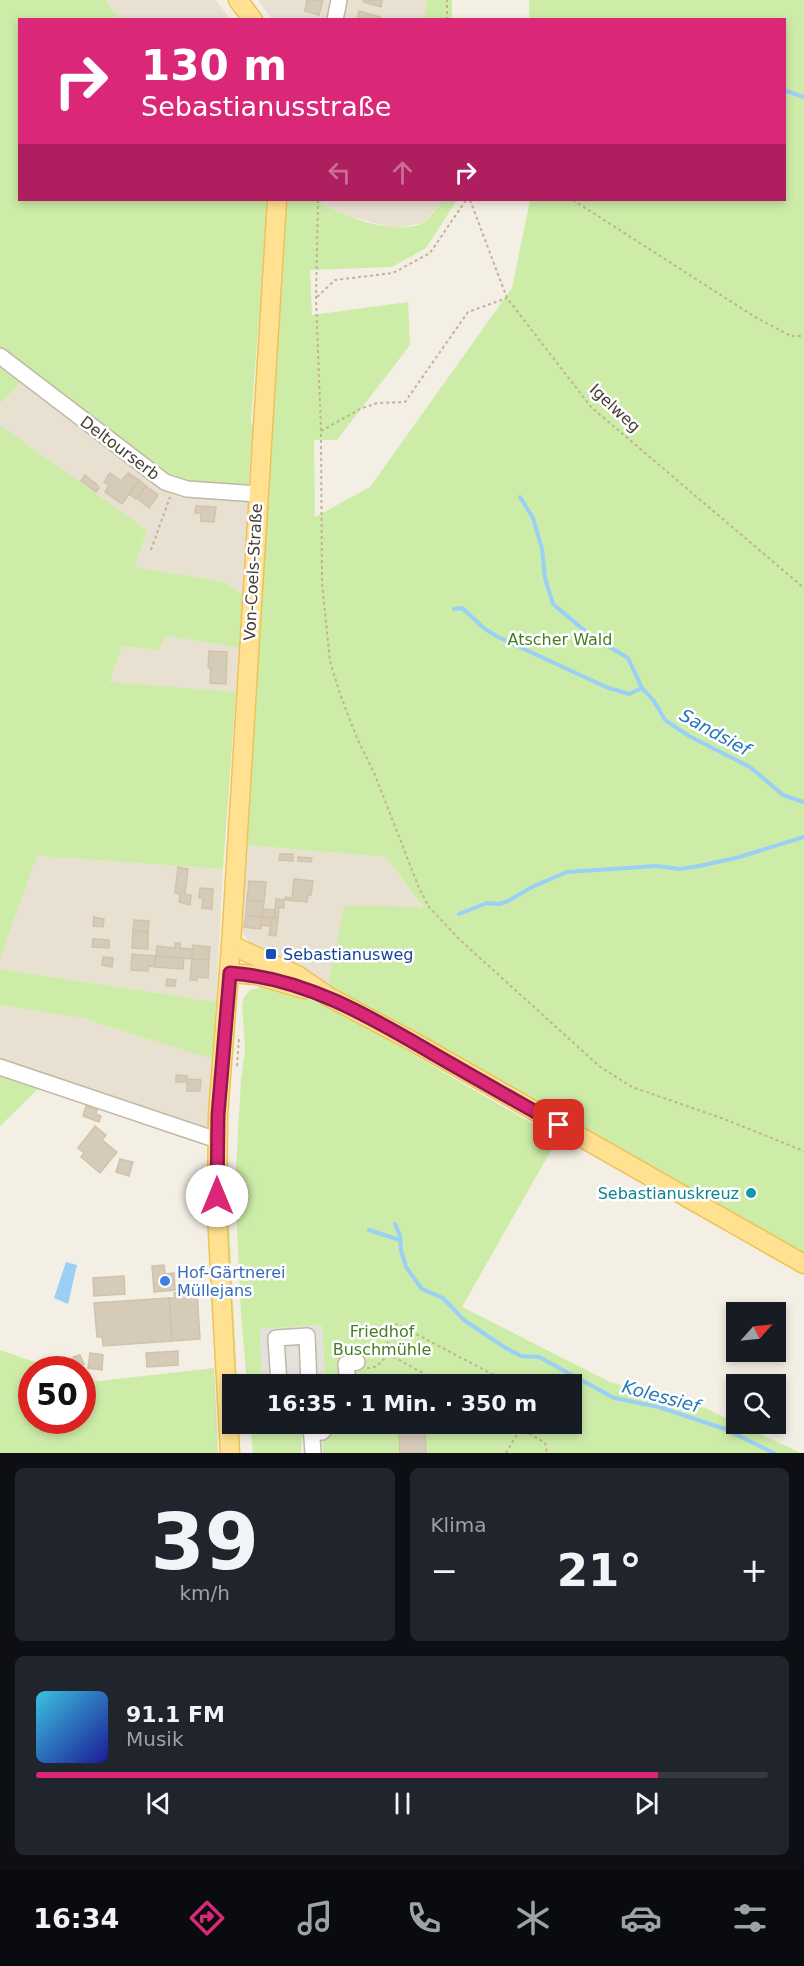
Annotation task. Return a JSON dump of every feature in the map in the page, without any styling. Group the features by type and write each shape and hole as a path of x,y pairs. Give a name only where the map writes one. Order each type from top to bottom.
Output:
{"main road":[{"path":"238,0 252,18"},
{"name":"Von-Coels-Straße","path":"230,1453 217,1215 218,1138 277,201"},
{"path":"231,945 297,975 329,997 804,1264"},
{"path":"230,973 256,975 329,997"}],"street":[{"path":"334,18 339,0"},
{"name":"Deltourserb","path":"0,356 154,475 174,486 258,494"},
{"path":"0,1067 211,1138 218,1138"},
{"path":"278,1374 276,1338 307,1336 309,1374"},
{"path":"347,1374 346,1364 357,1362"},
{"path":"312,1434 313,1453"}],"path":[{"path":"447,0 447,18"},
{"path":"318,201 316,298 321,431 322,583 330,661 357,738 375,775 412,873 429,907 497,974 599,1066 612,1075 632,1087 804,1150"},
{"path":"316,298 335,280 393,273 430,253 467,201"},
{"name":"Igelweg","path":"468,201 507,298 591,407 804,588"},
{"path":"575,201 755,317 791,336 804,336"},
{"path":"321,431 360,409 377,403 405,402 468,312 507,298"},
{"path":"151,550 174,486"},
{"path":"357,1362 366,1368 379,1365 388,1354 387,1330 397,1324 492,1374"},
{"path":"388,1354 425,1374"},
{"path":"506,1453 517,1434"},
{"path":"532,1434 545,1443 547,1453"}],"shaded area":[{"path":"105,0 216,0 229,18 118,18"},
{"path":"258,0 427,0 424,18 271,18"},
{"path":"320,201 443,201 423,223 395,228 344,215"},
{"path":"23,380 250,500 243,594 225,582 135,567 147,530 0,425 0,404"},
{"path":"165,636 240,648 236,692 110,683 122,646 158,650"},
{"path":"245,845 386,857 423,908 328,988 252,944 245,937 241,929"},
{"path":"37,856 223,869 216,1002 0,969 0,959"},
{"path":"0,1005 81,1018 212,1059 206,1128 203,1130 0,1060"},
{"path":"322,1325 324,1374 262,1374 260,1329"}],"green space":[{"path":"0,0 105,0 118,18 18,18 18,201 268,201 251,421 253,429 248,487 250,500 166,493 23,380 0,404"},
{"path":"427,0 452,0 452,18 424,18"},
{"name":"Atscher Wald","path":"529,0 804,0 804,1258 328,988 344,906 423,907 386,857 245,845 287,201 320,201 343,214 369,223 409,227 424,222 443,201 456,201 426,248 392,267 310,270 312,315 408,302 410,345 337,440 314,440 315,517 370,487 512,288 530,201 786,201 786,18 529,18"},
{"path":"0,425 147,530 135,567 225,582 243,594 240,648 166,636 158,650 122,646 110,682 236,692 223,869 37,856 0,959"},
{"path":"0,969 216,1002 212,1059 81,1018 0,1005"},
{"name":"Friedhof Buschmühle","path":"268,986 288,991 331,1008 558,1138 462,1307 610,1382 705,1408 726,1418 726,1434 760,1434 801,1453 323,1453 322,1434 582,1434 582,1374 324,1374 322,1325 260,1329 262,1374 246,1374 235,1186 245,1050 242,1005 244,997 250,990"},
{"path":"0,1071 41,1086 0,1126"},
{"path":"225,1142 228,1143 229,1219 237,1374 233,1374 225,1220"},
{"path":"0,1350 18,1356 18,1434 96,1434 96,1381 214,1368 218,1453 0,1453"},
{"path":"251,1434 302,1434 301,1453 253,1453"}],"water":[{"path":"66,1262 77,1265 68,1304 54,1298"}],"building":[{"path":"307,0 323,0 319,15 305,11"},
{"path":"363,0 382,0 381,7 363,2"},
{"path":"359,11 380,17 380,18 357,18"},
{"path":"110,473 121,481 128,473 139,480 122,504 105,492 109,486 104,482"},
{"path":"85,475 99,488 96,492 81,481"},
{"path":"139,480 146,486 136,499 129,494"},
{"path":"146,486 158,495 149,508 137,498"},
{"path":"196,506 216,507 214,522 201,521 201,513 195,513"},
{"path":"209,651 227,652 226,684 210,683"},
{"path":"280,854 293,854 293,861 279,860"},
{"path":"298,857 312,858 311,862 298,861"},
{"path":"178,867 188,869 185,894 191,895 190,905 179,902 180,894 175,893"},
{"path":"294,879 313,881 311,895 308,895 307,902 285,900 285,897 292,898"},
{"path":"249,881 266,882 264,902 247,900"},
{"path":"200,888 213,889 212,909 202,908 203,898 199,898"},
{"path":"276,899 284,900 284,908 279,907 278,918 274,918"},
{"path":"247,900 264,902 262,917 246,915"},
{"path":"263,909 275,910 274,918 262,917"},
{"path":"246,915 262,917 261,929 244,927"},
{"path":"94,917 104,919 103,927 93,926"},
{"path":"262,917 272,918 271,926 261,925"},
{"path":"272,918 278,918 276,936 269,935"},
{"path":"134,920 149,921 148,932 133,931"},
{"path":"133,931 148,932 148,949 132,948"},
{"path":"93,939 109,940 109,948 92,947"},
{"path":"175,943 180,943 180,948 192,949 192,959 156,956 157,946 175,948"},
{"path":"193,945 210,947 209,960 192,959"},
{"path":"132,954 156,956 155,967 148,966 148,971 131,970"},
{"path":"156,956 184,958 183,969 155,967"},
{"path":"103,957 113,958 112,967 102,965"},
{"path":"192,959 209,960 208,978 197,977 197,980 190,980"},
{"path":"167,979 176,980 175,986 166,986"},
{"path":"176,1075 201,1080 200,1091 187,1091 187,1082 176,1082"},
{"path":"86,1106 97,1110 96,1114 101,1116 99,1122 83,1116"},
{"path":"95,1126 106,1135 102,1140 117,1152 100,1173 81,1157 84,1153 78,1148"},
{"path":"120,1159 133,1162 129,1176 116,1172"},
{"path":"164,1265 165,1274 174,1273 175,1290 154,1292 152,1266"},
{"path":"124,1276 125,1294 94,1296 93,1278"},
{"path":"197,1291 200,1339 172,1341 169,1298 175,1298 174,1293"},
{"path":"169,1298 172,1341 103,1346 102,1337 97,1337 94,1303"},
{"path":"178,1351 178,1365 147,1367 146,1353"},
{"path":"90,1353 103,1355 102,1370 96,1369 96,1356 90,1356"},
{"path":"399,1434 425,1434 426,1453 400,1453"}],"waterway":[{"path":"786,91 804,97"},
{"name":"Sandsief","path":"520,497 533,518 542,549 545,578 553,604 591,636 628,658 642,688 654,701 665,720 689,736 750,767 783,795 804,802"},
{"path":"454,609 462,608 485,629 498,637 606,687 629,694 642,688"},
{"name":"Sandsief","path":"459,914 487,903 499,904 508,901 532,887 567,872 656,866 680,869 736,858 804,837"},
{"name":"Kolessief","path":"395,1224 400,1236 406,1267 422,1289 443,1298 464,1320 504,1347 521,1356 539,1357 614,1398 659,1407 725,1429 774,1453"},
{"path":"369,1230 400,1240"}],"place":[{"name":"Sebastianusweg","path":"271,954"},
{"name":"Sebastianuskreuz","path":"751,1193"},
{"name":"Hof-Gärtnerei Müllejans","path":"165,1281"}],"route":[{"path":"217,1196 218,1115 230,973 256,975 329,997 412,1041 559,1125"}]}
